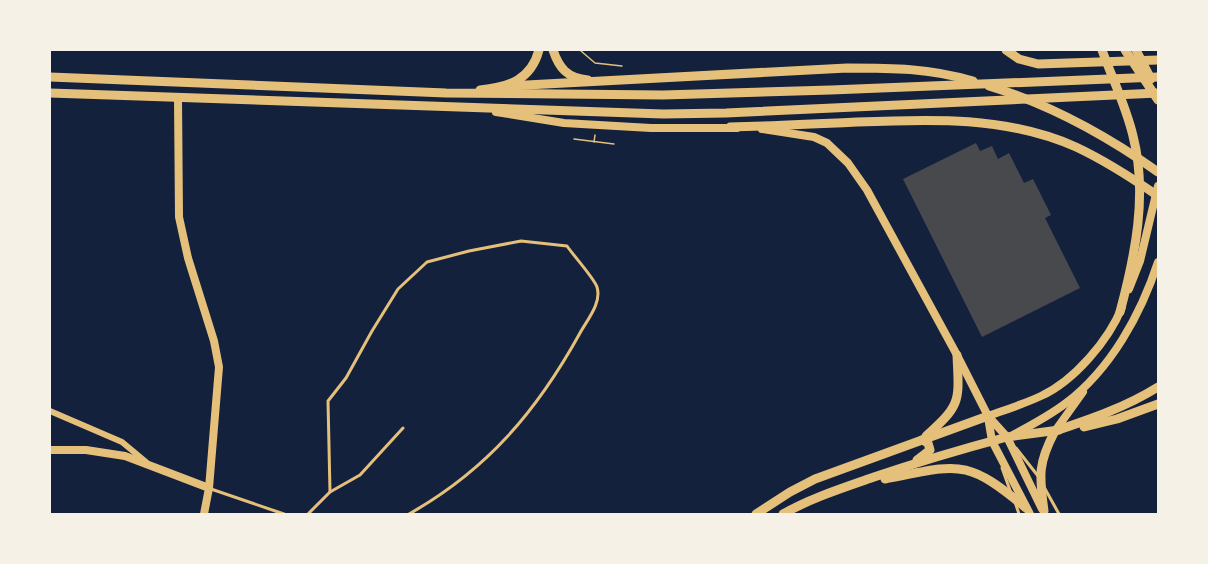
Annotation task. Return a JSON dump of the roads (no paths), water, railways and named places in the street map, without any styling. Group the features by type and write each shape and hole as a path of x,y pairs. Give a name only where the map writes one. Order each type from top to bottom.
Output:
{"main road":[{"path":"506,86 531,69 539,50"},
{"path":"553,50 562,70 571,77 602,81"},
{"path":"1006,50 1019,59 1038,64 1158,60"},
{"path":"1102,50 1133,134 1139,169 1137,225 1132,265 1120,312"},
{"path":"1125,50 1158,100"},
{"path":"50,93 663,114 1158,94 1136,50"},
{"path":"446,93 506,86 847,68 902,68 934,72 1012,93 1110,142 1158,172"},
{"path":"50,77 446,93 663,95 1158,77"},
{"path":"482,109 564,123 665,129 951,119 996,124 1037,134 1075,147 1111,165 1158,197 1154,208"},
{"path":"730,128 799,133 827,143 838,152 867,190 988,416 1008,437 1044,513"},
{"path":"756,514 815,479 1042,396 1063,382 1083,365 1102,341 1120,312 1140,261 1158,186"},
{"path":"1044,513 1039,477 1042,459 1055,430 1116,347 1149,288 1158,262"},
{"path":"922,440 954,409 959,386 957,355"},
{"path":"1008,437 1067,403 1096,375"},
{"path":"1055,430 1090,420 1133,402 1158,387"},
{"path":"783,514 850,485 992,441 1117,419 1158,404"},
{"path":"988,416 992,441 1025,512"},
{"path":"908,466 930,450 928,443 922,440"},
{"path":"850,485 945,467 956,467 978,473 999,485 1025,512"}],"street":[{"path":"178,98 179,217 188,258 214,341 219,368 209,488 204,514"},
{"path":"50,411 122,442 147,463"},
{"path":"50,450 105,452 147,463 209,488"}],"lane":[{"path":"330,492 328,401 346,378 398,289 427,262 469,251 521,241 567,246 597,286 597,303 565,361 532,410 495,451 432,501 409,514"},
{"path":"308,514 330,492 360,474 402,428"},
{"path":"1008,437 1039,477 1059,514"},
{"path":"992,441 1012,496"},
{"path":"209,488 284,514"}]}
